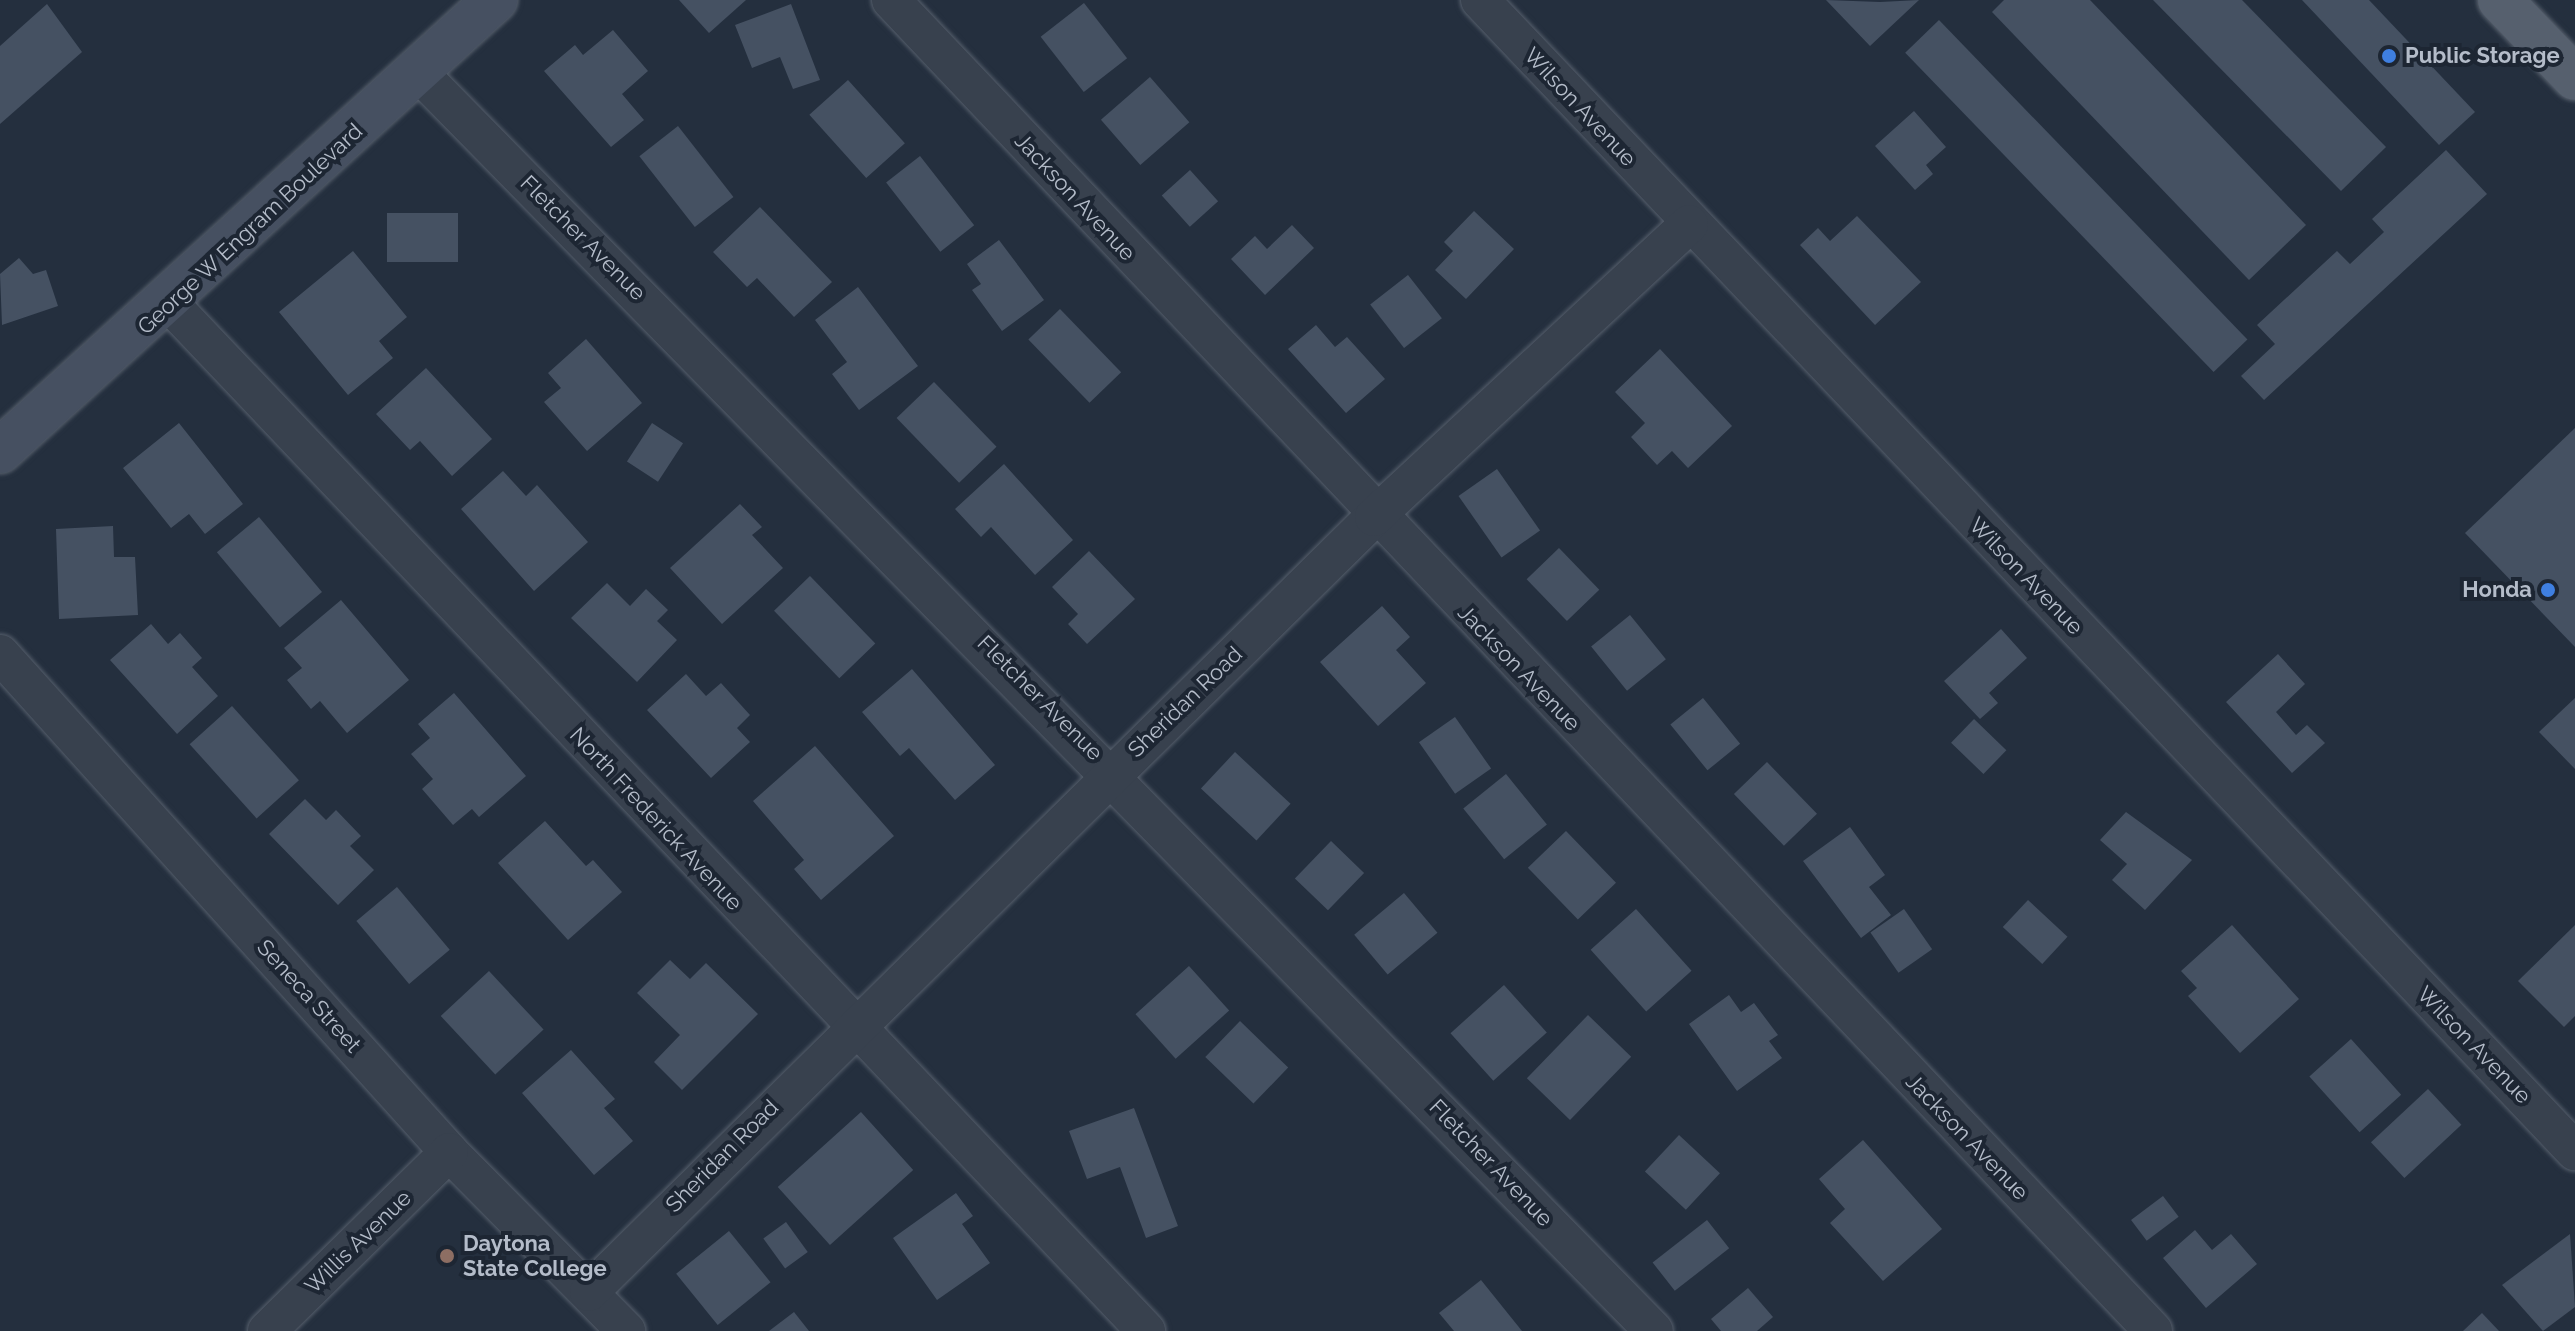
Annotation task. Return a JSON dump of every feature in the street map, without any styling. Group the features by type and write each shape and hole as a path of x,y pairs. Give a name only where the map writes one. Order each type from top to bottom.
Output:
{"main road":[{"name":"George W Engram Boulevard","path":"0,451 170,304 495,0"},
{"path":"2500,0 2575,78"}],"street":[{"name":"Jackson Avenue","path":"891,0 1374,517 2153,1331"},
{"name":"Wilson Avenue","path":"1480,0 1689,224 2575,1151"},
{"name":"Fletcher Avenue","path":"418,72 1113,772 1654,1331"},
{"name":"Sheridan Road","path":"589,1292 851,1024 1374,517 1689,224"},
{"name":"North Frederick Avenue","path":"170,304 1146,1331"},
{"name":"Seneca Street","path":"0,654 449,1152 626,1331"},
{"name":"Willis Avenue","path":"267,1331 449,1152"}],"building":[{"path":"679,0 746,0 709,33"},
{"path":"1826,0 1880,2 1919,0 1870,46"},
{"path":"2004,0 2090,0 2306,225 2249,280 1992,12"},
{"path":"2153,0 2242,0 2386,147 2341,191"},
{"name":"Public Storage","path":"2302,0 2369,0 2475,112 2439,145"},
{"path":"1084,3 1127,58 1084,92 1041,37"},
{"path":"47,4 82,52 0,124 0,46"},
{"path":"791,4 820,80 793,89 780,57 752,68 735,25"},
{"path":"1939,20 2247,339 2214,372 1905,53"},
{"path":"613,30 648,71 622,94 644,120 611,147 544,71 575,45 583,55"},
{"path":"1150,77 1189,122 1140,165 1101,120"},
{"path":"848,80 905,143 866,178 809,115"},
{"path":"1914,111 1946,147 1926,165 1933,174 1915,190 1875,146"},
{"path":"678,126 733,197 695,227 639,156"},
{"path":"2446,150 2487,194 2264,400 2241,376 2275,344 2257,325 2337,251 2350,264 2384,232 2372,219"},
{"path":"920,156 974,225 940,252 886,182"},
{"path":"1190,170 1218,201 1190,227 1162,195"},
{"path":"760,207 832,282 794,317 757,278 747,287 713,252"},
{"path":"1474,211 1514,249 1466,299 1435,270 1453,251 1444,242"},
{"path":"387,213 458,213 458,262 387,262"},
{"path":"1857,216 1921,282 1875,325 1800,245 1818,228 1830,241"},
{"path":"1292,225 1314,248 1265,295 1231,259 1255,236 1267,249"},
{"path":"999,240 1044,300 1002,331 972,290 981,284 967,264"},
{"path":"353,251 407,317 379,341 393,358 348,395 279,312"},
{"path":"19,258 33,274 46,270 58,306 2,325 0,274"},
{"path":"1408,275 1442,318 1404,348 1370,305"},
{"path":"858,287 918,366 859,410 832,374 847,362 815,320"},
{"path":"1060,309 1121,372 1089,403 1028,340"},
{"path":"1316,325 1335,347 1347,337 1385,379 1346,413 1288,349"},
{"path":"586,339 642,403 587,451 544,402 561,388 548,373"},
{"path":"1660,349 1732,426 1688,468 1672,451 1657,465 1631,437 1645,423 1615,392"},
{"path":"426,368 492,439 452,476 420,441 410,450 376,414"},
{"path":"934,382 997,447 959,483 897,418"},
{"path":"179,423 243,504 205,534 189,514 171,528 123,468"},
{"path":"652,423 683,443 658,482 627,462"},
{"name":"Honda","path":"2575,428 2575,647 2465,533"},
{"path":"1004,464 1073,540 1035,575 991,527 981,537 955,509"},
{"path":"1497,469 1540,530 1502,557 1458,496"},
{"path":"503,471 526,496 537,485 588,542 534,591 461,509"},
{"path":"740,504 762,527 752,535 783,568 722,624 670,568"},
{"path":"259,517 322,592 280,627 217,552"},
{"path":"113,526 114,557 135,557 138,615 59,619 56,529"},
{"path":"1559,548 1599,590 1567,621 1527,579"},
{"path":"1089,551 1135,599 1087,644 1068,624 1078,614 1052,587"},
{"path":"810,576 875,644 839,678 774,611"},
{"path":"607,583 630,606 646,589 668,610 657,621 677,640 637,682 571,618"},
{"path":"341,600 409,680 347,733 320,701 311,709 287,680 302,668 284,648"},
{"path":"1382,606 1410,637 1396,650 1426,683 1378,726 1320,662"},
{"path":"1630,615 1666,659 1627,691 1591,646"},
{"path":"151,624 168,644 180,633 202,658 192,667 218,696 177,734 110,660"},
{"path":"2001,629 2027,658 1989,693 1998,703 1980,719 1944,681"},
{"path":"2278,654 2305,684 2276,712 2296,735 2307,725 2325,743 2292,773 2226,702"},
{"path":"912,669 995,765 955,800 909,748 900,756 862,712"},
{"path":"686,674 706,696 721,683 750,715 737,728 750,742 711,778 647,710"},
{"path":"454,693 526,776 479,817 472,809 453,825 422,789 433,779 411,754 430,738 418,724"},
{"path":"1703,698 1740,744 1707,770 1670,724"},
{"path":"2575,698 2575,769 2539,732"},
{"path":"232,706 299,780 257,818 190,744"},
{"path":"1455,717 1491,769 1455,794 1419,742"},
{"path":"1974,719 2006,750 1983,774 1951,743"},
{"path":"815,746 894,836 821,900 794,869 804,860 753,801"},
{"path":"1235,752 1291,804 1256,840 1201,789"},
{"path":"1767,762 1817,814 1784,846 1734,794"},
{"path":"1506,774 1547,825 1504,859 1463,809"},
{"path":"305,799 326,820 336,810 361,836 350,846 374,870 338,905 269,834"},
{"path":"2126,812 2192,860 2145,910 2112,880 2127,864 2100,840"},
{"path":"545,821 586,866 593,860 622,892 568,940 498,863"},
{"path":"1850,827 1885,875 1869,887 1891,915 1861,938 1803,861"},
{"path":"1566,831 1616,883 1578,920 1528,868"},
{"path":"1331,841 1364,873 1328,910 1295,878"},
{"path":"397,887 450,950 409,984 356,921"},
{"path":"1404,893 1437,933 1388,975 1354,935"},
{"path":"2028,900 2067,937 2042,964 2003,927"},
{"path":"1636,909 1692,971 1646,1011 1591,950"},
{"path":"1904,909 1932,949 1899,973 1870,933"},
{"path":"2232,925 2299,999 2240,1053 2188,996 2197,988 2181,971"},
{"path":"2575,925 2575,1016 2564,1027 2518,981"},
{"path":"670,960 690,979 706,963 758,1014 682,1090 654,1062 680,1035 637,993"},
{"path":"1189,966 1229,1011 1176,1059 1135,1014"},
{"path":"489,971 544,1030 495,1075 441,1016"},
{"path":"1504,985 1547,1033 1493,1081 1450,1033"},
{"path":"1729,995 1741,1012 1754,1003 1778,1035 1769,1041 1782,1058 1737,1091 1689,1024"},
{"path":"1588,1015 1631,1057 1570,1120 1527,1078"},
{"path":"1240,1021 1288,1068 1253,1104 1205,1057"},
{"path":"2351,1039 2401,1095 2360,1132 2309,1076"},
{"path":"571,1050 615,1099 604,1108 633,1141 594,1175 522,1093"},
{"path":"2428,1089 2461,1125 2404,1178 2371,1142"},
{"path":"1134,1108 1178,1226 1146,1238 1120,1167 1087,1179 1069,1131"},
{"path":"861,1112 913,1170 830,1245 778,1187"},
{"path":"1679,1135 1720,1173 1686,1210 1645,1172"},
{"path":"1863,1140 1942,1229 1883,1281 1830,1223 1845,1209 1819,1179"},
{"path":"956,1193 973,1216 962,1224 990,1263 937,1300 893,1238"},
{"path":"2163,1196 2179,1217 2147,1241 2131,1220"},
{"path":"1707,1220 1729,1248 1675,1291 1653,1262"},
{"path":"786,1222 808,1252 785,1268 763,1238"},
{"path":"2195,1230 2212,1250 2231,1234 2257,1264 2206,1308 2163,1258"},
{"path":"729,1231 771,1282 718,1325 676,1274"},
{"path":"2570,1234 2575,1307 2543,1331 2502,1285"},
{"path":"1481,1280 1522,1331 1454,1331 1439,1313"},
{"path":"1748,1288 1773,1317 1757,1331 1721,1331 1711,1319"},
{"path":"794,1312 809,1331 769,1331"},
{"path":"2482,1313 2499,1331 2463,1331"}],"place":[{"name":"Public Storage","path":"2389,56"},
{"name":"Honda","path":"2548,590"},
{"name":"Daytona State College","path":"447,1256"}]}
